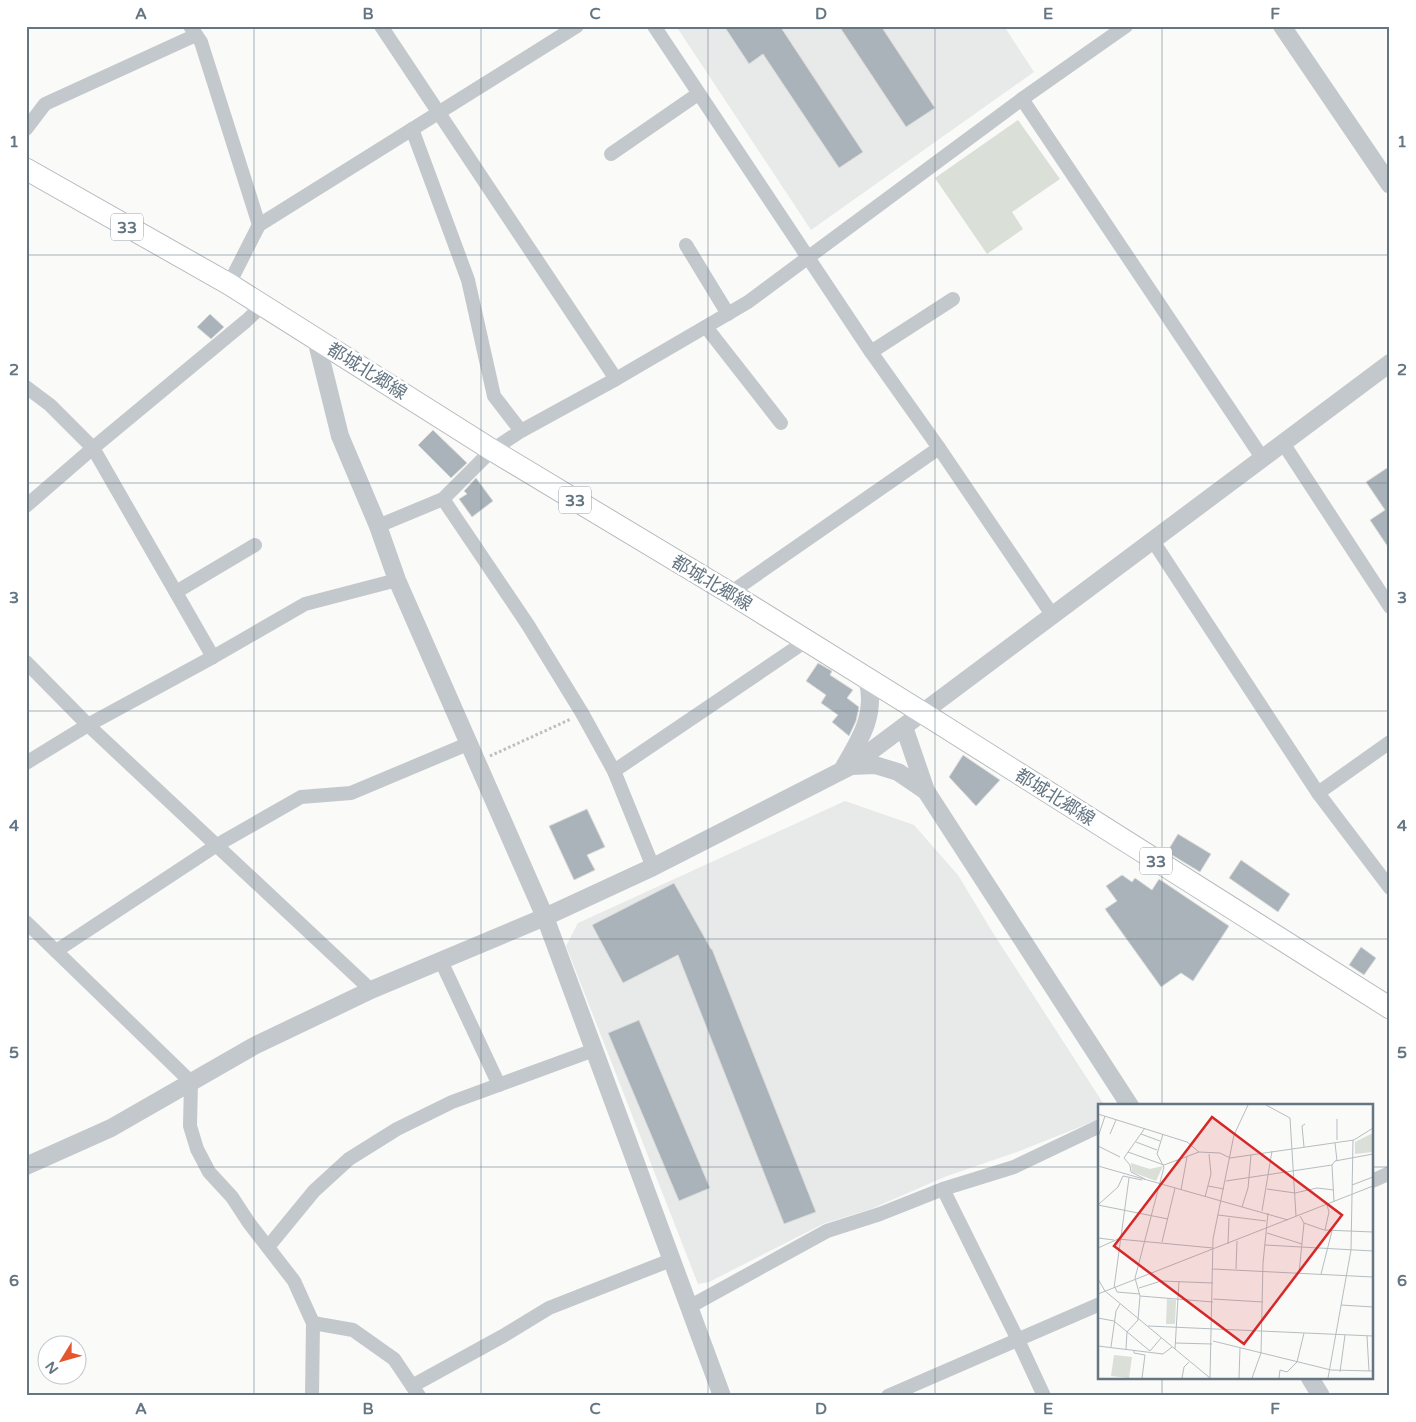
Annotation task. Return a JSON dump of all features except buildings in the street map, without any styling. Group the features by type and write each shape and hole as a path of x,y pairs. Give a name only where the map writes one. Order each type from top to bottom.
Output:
{"main road":[{"name":"都城北郷線","path":"26,169 229,284 492,450 730,593 923,713 1390,1008"}],"street":[{"path":"381,26 616,379"},
{"path":"229,284 259,225 577,26"},
{"path":"654,26 807,258 1053,616"},
{"path":"378,526 443,499 492,450 520,431 616,379 748,302 1022,99 1126,26"},
{"path":"1282,26 1390,185"},
{"path":"26,129 45,104 193,30 201,42 259,225"},
{"path":"611,154 698,94"},
{"path":"1022,99 1262,459"},
{"path":"412,129 468,280 494,396 520,431"},
{"path":"686,245 728,314"},
{"path":"871,352 953,299"},
{"path":"26,506 262,306"},
{"path":"706,327 781,423"},
{"path":"316,339 340,436 378,526 397,580 545,917 722,1396"},
{"path":"26,1166 111,1128 254,1046 371,990 545,917 653,867 846,769 1390,363"},
{"path":"26,386 50,405 93,448 213,657"},
{"path":"1283,444 1390,607"},
{"path":"730,593 939,448"},
{"path":"443,499 528,625 582,713 614,771 653,867"},
{"path":"1153,541 1318,793 1390,888"},
{"path":"176,592 255,545"},
{"path":"26,763 88,725 305,604 397,580"},
{"path":"614,771 806,641"},
{"path":"26,662 88,725 371,990"},
{"path":"846,769 869,719 871,692 867,679"},
{"path":"904,727 926,791 1129,1104"},
{"path":"1318,793 1390,742"},
{"path":"56,951 217,845 301,798 351,792 470,743"},
{"path":"846,769 875,765 898,772 926,791"},
{"path":"26,922 191,1082 190,1126 197,1149 209,1172 232,1197 294,1280 313,1323 312,1396"},
{"path":"441,961 499,1085"},
{"path":"268,1247 314,1191 349,1159 398,1129 452,1102 594,1050"},
{"path":"689,1308 827,1231 880,1214 943,1189 1014,1166 1098,1127"},
{"path":"1374,1180 1390,1173"},
{"path":"943,1189 1044,1396"},
{"path":"313,1323 353,1330 394,1358 416,1391 549,1308 671,1260"},
{"path":"888,1396 1098,1305"},
{"path":"1311,1380 1321,1396"}],"path":[{"path":"478,762 582,713"}],"shaded area":[{"path":"676,26 1004,26 1034,72 811,230"},
{"path":"1018,120 1060,179 1012,212 1023,229 987,254 935,178"},
{"path":"845,801 914,825 958,875 993,933 1104,1104 1098,1104 1098,1120 1017,1152 947,1176 871,1209 823,1224 709,1282 698,1284 566,946 578,923"}]}
